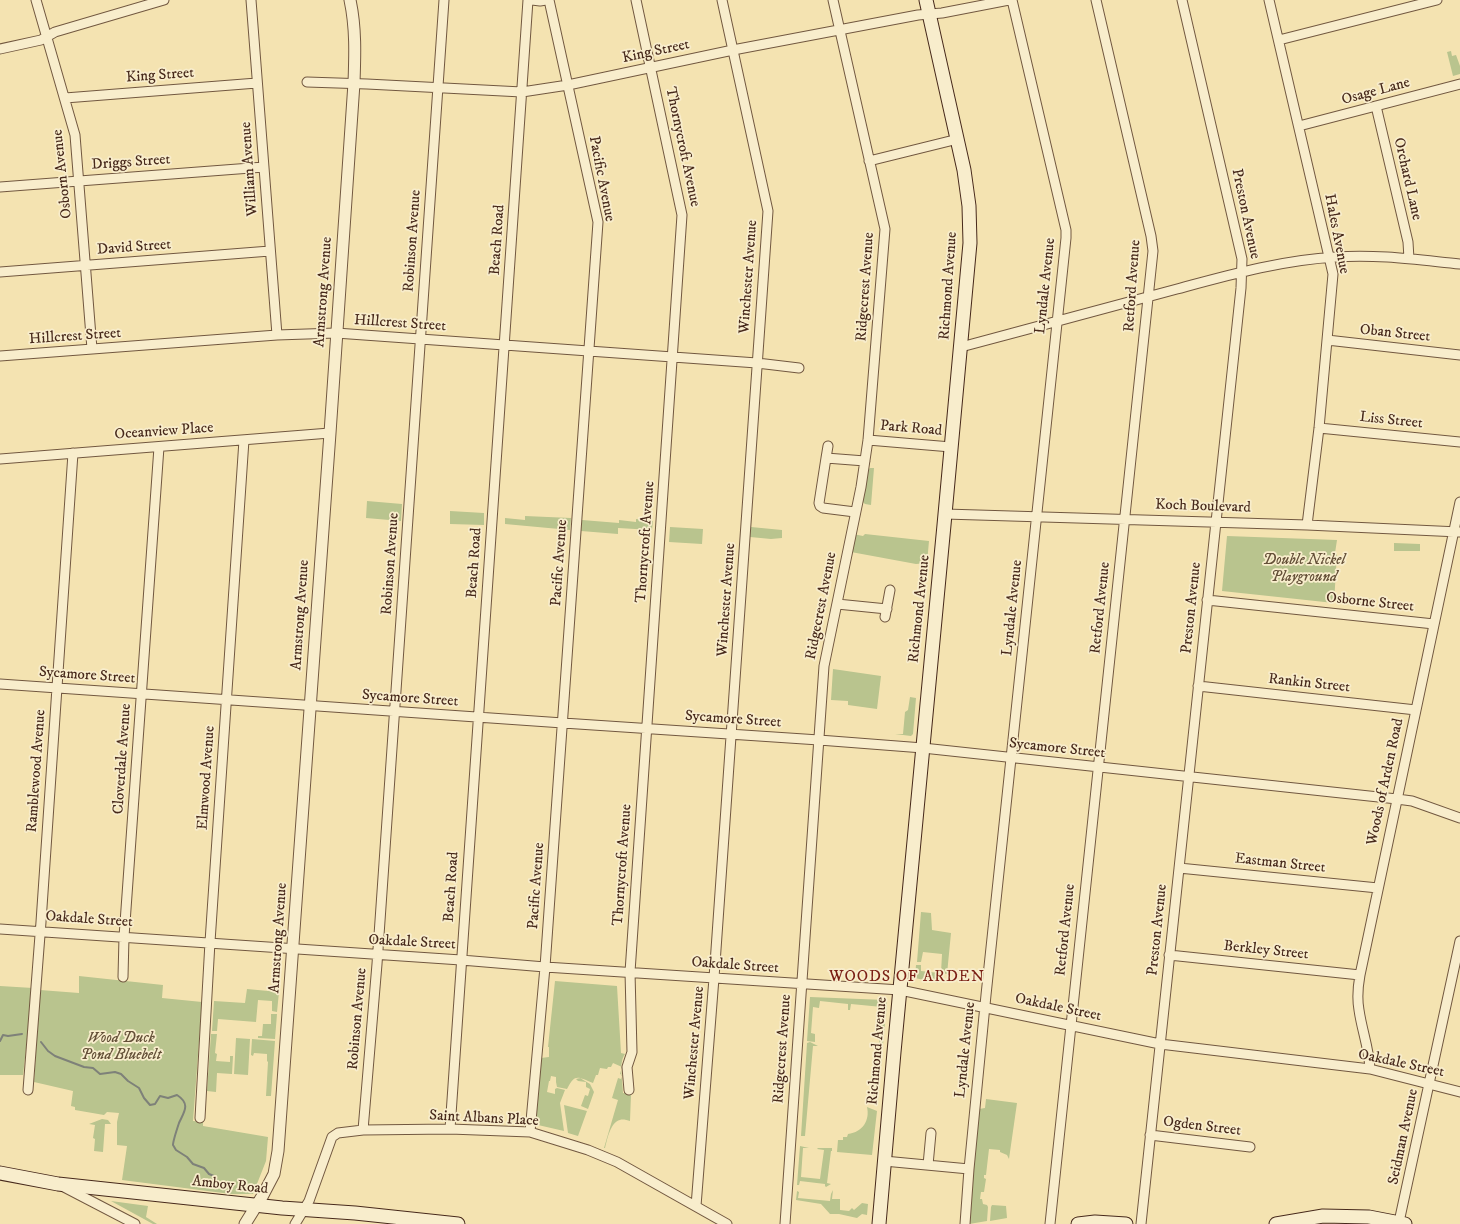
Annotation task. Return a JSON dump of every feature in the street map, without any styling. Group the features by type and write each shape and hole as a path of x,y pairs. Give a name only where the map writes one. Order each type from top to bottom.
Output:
{"main road":[{"name":"Richmond Avenue","path":"879,1224 969,255 970,219 966,182 958,139 926,0"},
{"name":"Amboy Road","path":"0,1173 58,1184 304,1210 458,1224"},
{"path":"1276,1224 1323,1216 1402,1223"},
{"path":"1078,1224 1095,1222 1126,1224"}],"street":[{"name":"Osborn Avenue","path":"36,0 48,37 75,135 92,349"},
{"path":"0,49 41,40 55,32 164,0"},
{"name":"William Avenue","path":"251,0 277,335"},
{"name":"Armstrong Avenue","path":"245,1224 269,1185 277,1162 354,83 355,36 354,20 350,0"},
{"name":"Robinson Avenue","path":"363,1130 377,955 444,0"},
{"name":"Beach Road","path":"450,1129 528,0"},
{"path":"532,0 540,2 548,0"},
{"name":"Pacific Avenue","path":"530,1132 545,967 598,222 548,0"},
{"name":"Thornycroft Avenue","path":"629,1090 627,1066 632,1052 630,972 682,215 636,0"},
{"name":"Winchester Avenue","path":"696,1206 714,978 768,211 722,0"},
{"name":"Ridgecrest Avenue","path":"784,1224 824,666 856,512 868,440 885,229 833,0"},
{"name":"King Street","path":"307,82 522,92 568,85 733,50 1009,0"},
{"name":"Lyndale Avenue","path":"965,1224 984,1006 1066,238 1066,230 1012,0"},
{"name":"Retford Avenue","path":"1050,1224 1153,257 1151,236 1096,0"},
{"name":"Preston Avenue","path":"1141,1224 1242,272 1242,259 1182,0"},
{"name":"Hales Avenue","path":"1269,0 1333,274 1319,428 1307,525"},
{"path":"1279,40 1437,0"},
{"name":"King Street","path":"65,98 257,83"},
{"name":"Osage Lane","path":"1299,126 1460,84"},
{"name":"Orchard Lane","path":"1376,106 1408,242 1409,258"},
{"path":"869,161 958,139"},
{"name":"Driggs Street","path":"0,187 264,167"},
{"name":"David Street","path":"0,272 270,251"},
{"path":"960,347 1242,272 1281,264 1329,257 1368,256 1409,258 1460,264"},
{"name":"Hillcrest Street","path":"0,356 277,335 336,333 757,363 799,368"},
{"name":"Oban Street","path":"1327,340 1460,355"},
{"name":"Liss Street","path":"1319,428 1460,442"},
{"name":"Oceanview Place","path":"0,459 330,433"},
{"name":"Elmwood Avenue","path":"200,1118 210,942 244,440"},
{"name":"Park Road","path":"868,440 951,447"},
{"path":"828,446 819,503 820,506 823,508 856,512"},
{"name":"Cloverdale Avenue","path":"123,977 124,936 159,447"},
{"name":"Ramblewood Avenue","path":"28,1090 73,453"},
{"path":"826,458 865,461"},
{"name":"Woods of Arden Road","path":"1370,1069 1367,1045 1358,1009 1360,975 1434,624 1457,532 1460,502"},
{"name":"Koch Boulevard","path":"945,514 1307,525 1457,532"},
{"path":"837,604 886,613 890,590"},
{"name":"Osborne Street","path":"1207,600 1434,624"},
{"name":"Sycamore Street","path":"0,684 923,748 1397,799 1412,801 1460,818"},
{"name":"Rankin Street","path":"1198,686 1416,710"},
{"name":"Eastman Street","path":"1179,868 1378,888"},
{"name":"Oakdale Street","path":"0,929 124,936 545,967 900,990 984,1006 1160,1044 1370,1069 1460,1092"},
{"name":"Seidman Avenue","path":"1402,1223 1460,941"},
{"name":"Berkley Street","path":"1170,955 1360,975"},
{"name":"Saint Albans Place","path":"295,1224 309,1200 332,1137 338,1132 363,1130 450,1129 530,1132 580,1147 617,1162 727,1224"},
{"path":"928,1165 931,1133"},
{"name":"Ogden Street","path":"1150,1135 1250,1147"},
{"path":"884,1161 969,1169"},
{"path":"58,1184 135,1224"}],"green space":[{"path":"1451,51 1452,56 1456,55 1460,66 1460,74 1453,76 1447,52"},
{"path":"870,468 874,468 871,505 865,504 862,501 867,471"},
{"path":"367,501 402,504 401,521 366,518"},
{"path":"450,511 484,513 484,525 450,524"},
{"path":"525,516 571,518 570,530 505,524 505,518 525,520"},
{"path":"636,519 653,521 652,530 618,528 618,534 581,531 582,520 619,523 619,520 636,522"},
{"path":"670,527 703,529 702,544 669,542"},
{"path":"751,527 782,530 782,538 771,539 750,537"},
{"path":"853,534 929,541 927,563 916,564 851,552"},
{"name":"Double Nickel Playground","path":"1227,536 1337,540 1335,553 1337,554 1334,603 1222,591"},
{"path":"1394,543 1420,544 1420,551 1394,551"},
{"path":"1337,595 1374,599 1373,607 1337,603"},
{"path":"833,669 881,676 877,709 848,705 848,701 831,700"},
{"path":"910,697 916,698 913,734 911,736 895,734 903,734 905,712 908,710"},
{"path":"921,912 931,913 932,930 951,933 947,974 941,973 942,954 923,952 921,962 917,962"},
{"path":"916,965 921,965 921,971 939,973 938,983 915,978"},
{"name":"Wood Duck Pond Bluebelt","path":"79,976 163,985 162,998 202,1002 193,1121 203,1122 203,1126 268,1137 266,1161 253,1194 231,1194 122,1180 127,1146 117,1145 117,1122 119,1113 107,1112 104,1115 75,1110 75,1107 71,1106 73,1091 34,1082 40,990 79,993"},
{"path":"555,981 617,986 621,1053 625,1054 621,1067 613,1063 611,1067 608,1067 607,1069 600,1068 593,1083 584,1079 575,1078 572,1080 567,1089 557,1087 556,1077 551,1076 547,1092 555,1094 555,1089 557,1088 565,1090 560,1103 564,1131 538,1125 536,1122 541,1058 549,1057 548,1047"},
{"path":"0,986 33,988 23,1075 0,1075"},
{"path":"247,989 279,992 277,1012 272,1011 272,1001 258,1000 256,1022 218,1019 217,1031 212,1031 214,1001 245,1003"},
{"path":"810,997 886,1000 886,1017 884,1017 883,1024 885,1024 883,1045 879,1045 882,1007 851,1004 850,1010 848,1010 848,1004 820,1001 819,1008 813,1007 811,1033 815,1034 815,1042 807,1041"},
{"path":"271,1014 277,1014 275,1039 258,1038 258,1036 262,1036 263,1024 271,1024"},
{"path":"211,1034 217,1034 215,1053 217,1054 216,1061 230,1062 230,1056 233,1056 232,1074 217,1073 216,1092 207,1091"},
{"path":"236,1038 250,1039 248,1075 234,1074"},
{"path":"252,1039 275,1041 271,1096 266,1096 267,1054 254,1053 253,1056 251,1055"},
{"path":"810,1042 818,1046 813,1046 805,1136 801,1136 807,1043"},
{"path":"882,1056 878,1100 874,1096 872,1090 871,1077 875,1064"},
{"path":"622,1076 623,1093 631,1094 630,1121 621,1120 614,1124 611,1128 604,1148 618,1100 612,1098 618,1078 621,1079"},
{"path":"580,1078 590,1084 594,1092 588,1109 581,1106 585,1095 588,1096 590,1089 586,1087 586,1082 578,1081 576,1079"},
{"path":"986,1099 1017,1103 1009,1159 1007,1155 1000,1152 1000,1150 989,1149 986,1175 984,1175 984,1178 986,1179 984,1192 981,1192 980,1199 982,1199 983,1204 987,1205 988,1207 987,1221 969,1224 975,1137 979,1109 985,1108"},
{"path":"564,1105 587,1111 578,1136 568,1133"},
{"path":"867,1107 877,1111 872,1155 837,1152 838,1140 843,1140 843,1137 847,1137 848,1134 858,1131 864,1125 868,1112"},
{"path":"102,1119 108,1120 111,1124 105,1124 103,1152 94,1151 95,1139 93,1138 95,1125 89,1124"},
{"path":"800,1146 809,1148 803,1148 801,1177 820,1179 824,1150 817,1149 832,1148 827,1183 831,1184 826,1187 825,1184 800,1181 799,1185 797,1185"},
{"path":"833,1190 832,1199 840,1199 840,1210 849,1211 852,1208 854,1210 862,1203 868,1204 867,1215 862,1214 857,1218 839,1214 830,1214 821,1204 796,1200 797,1191 799,1192 798,1198 830,1201"},
{"path":"111,1201 148,1206 146,1217 157,1224 153,1224"},
{"path":"992,1205 1006,1206 1007,1218 990,1221"}],"waterway":[{"path":"0,1041 3,1035 8,1036 22,1034"},
{"path":"41,1042 48,1051 55,1056 84,1067 93,1068 100,1074 115,1072 121,1074 128,1081 139,1088 144,1098 150,1105 155,1104 160,1096 168,1098 177,1095 181,1098 184,1102 185,1108 173,1145 176,1150 187,1157 193,1164 204,1168 209,1174 214,1176 217,1181"}],"district":[{"name":"WOODS OF ARDEN","path":"907,978"}]}
